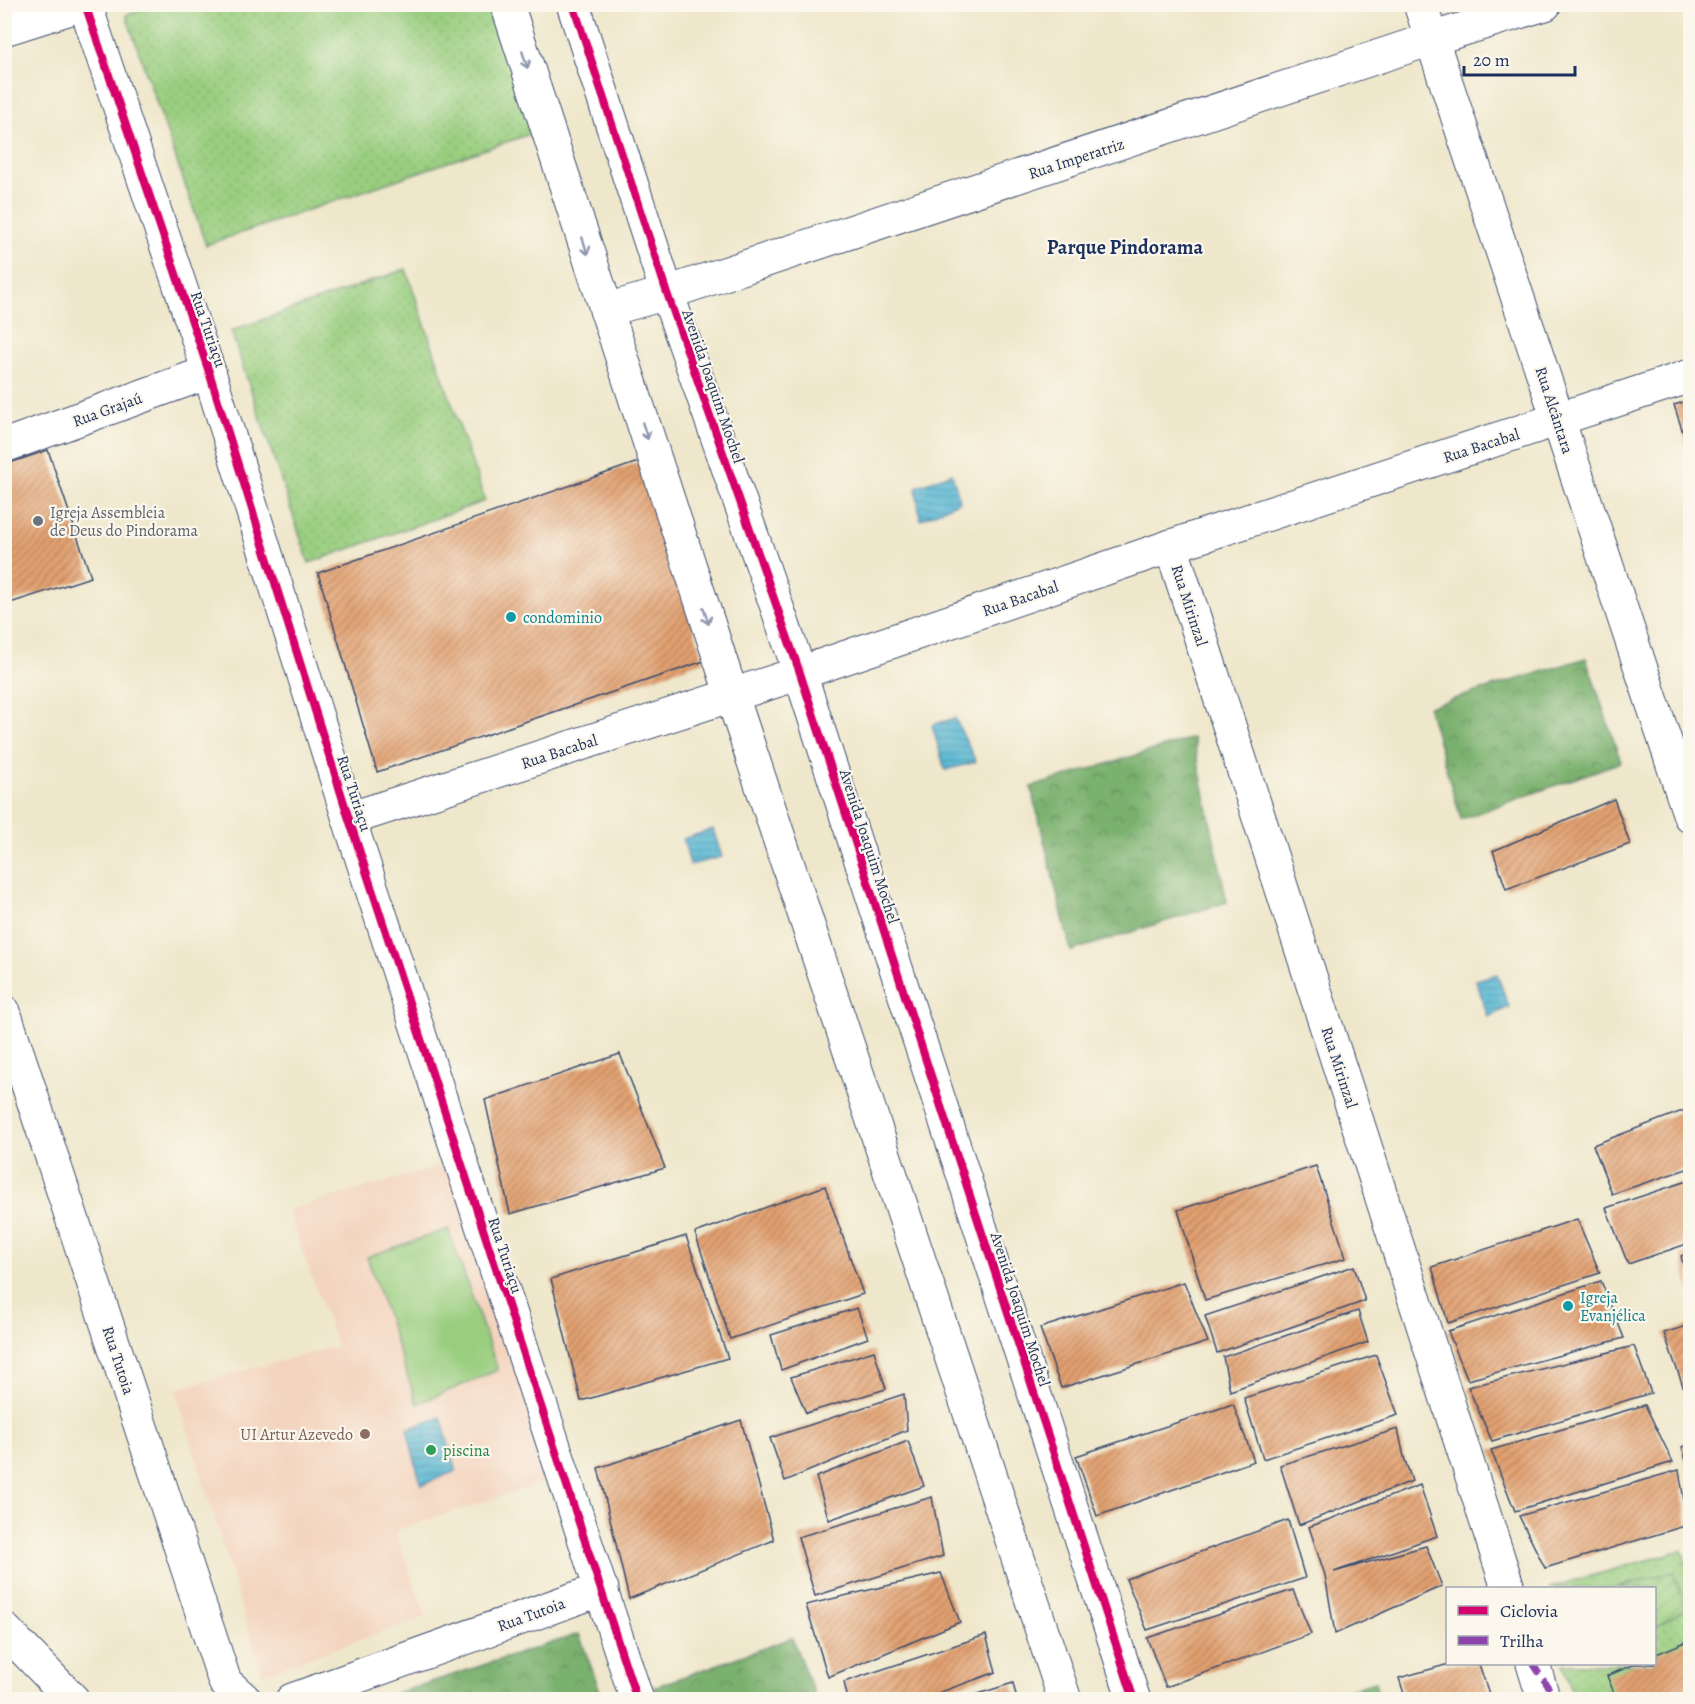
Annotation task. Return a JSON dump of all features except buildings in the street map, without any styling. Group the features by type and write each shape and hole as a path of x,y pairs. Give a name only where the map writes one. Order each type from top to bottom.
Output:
{"street":[{"path":"4,29 84,4"},
{"name":"Rua Turiaçu","path":"84,4 209,372 349,819 637,1700"},
{"path":"507,4 732,696 1065,1700"},
{"name":"Avenida Joaquim Mochel","path":"573,4 667,293 800,673 1134,1700"},
{"name":"Rua Alcântara","path":"1420,4 1558,420 1685,784 1690,816"},
{"name":"Rua Imperatriz","path":"606,310 667,293 1431,39 1545,4"},
{"name":"Rua Grajaú","path":"4,446 209,372"},
{"name":"Rua Bacabal","path":"349,819 732,696 1171,546 1690,376"},
{"name":"Rua Mirinzal","path":"1171,546 1508,1587"},
{"name":"Rua Tutoia","path":"4,1012 225,1682 245,1700"},
{"name":"Rua Tutoia","path":"292,1700 602,1589"},
{"path":"4,1629 73,1700"},
{"path":"1533,1665 1544,1700"}],"shaded area":[{"name":"UI Artur Azevedo","path":"451,1163 556,1478 395,1531 426,1617 262,1674 175,1389 337,1346 287,1210"}],"green space":[{"path":"157,4 490,5 533,133 206,245 126,15"},
{"path":"406,269 485,501 309,563 231,331"},
{"path":"1586,658 1621,762 1461,819 1428,707"},
{"path":"1193,738 1227,902 1071,951 1031,787"},
{"path":"448,1229 498,1370 417,1404 367,1257"},
{"path":"1682,1550 1690,1574 1690,1699 1575,1699 1563,1665 1656,1665 1656,1587 1552,1587"},
{"path":"1673,1572 1686,1608 1656,1627 1656,1587 1619,1587"},
{"path":"579,1634 603,1699 379,1699"},
{"path":"792,1638 816,1699 658,1699 654,1687"},
{"path":"1375,1682 1379,1699 1318,1699"}],"water":[{"path":"952,473 960,501 920,520 916,487"},
{"path":"955,718 976,762 945,770 932,725"},
{"path":"713,829 722,857 690,865 683,839"},
{"path":"1497,974 1509,1007 1488,1017 1476,980"},
{"name":"piscina","path":"441,1417 456,1471 421,1485 407,1429"}],"marked path":[{"path":"1534,1665 1557,1700"}],"cycle path":[{"path":"85,4 209,372 349,819 637,1700"},
{"path":"573,4 667,293 800,673 1134,1700"}],"place":[{"name":"Igreja Assembleia de Deus do Pindorama","path":"38,521"},
{"name":"condominio","path":"511,617"},
{"name":"Igreja Evanjélica","path":"1568,1306"},
{"name":"UI Artur Azevedo","path":"365,1434"},
{"name":"piscina","path":"431,1450"}],"district":[{"name":"Parque Pindorama","path":"1125,247"}]}
